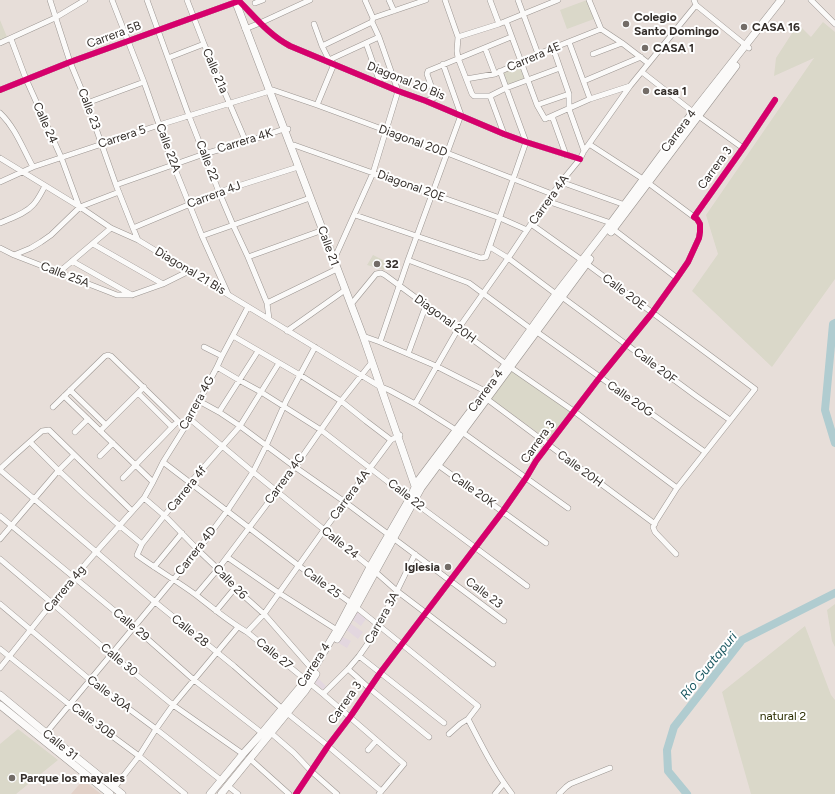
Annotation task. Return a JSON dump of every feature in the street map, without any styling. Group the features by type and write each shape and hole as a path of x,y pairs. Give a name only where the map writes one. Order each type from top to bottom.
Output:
{"main road":[{"name":"Carrera 4","path":"748,47 781,0"},
{"name":"Carrera 4","path":"221,794 225,783 243,754 285,711 309,682 418,488 559,295 696,113 786,0"},
{"name":"Calle 21","path":"237,1 286,129 298,167 335,257 336,269 364,336 382,387"},
{"name":"Calle 21","path":"286,129 294,145 352,302 382,387 397,437 418,488"},
{"name":"Carrera 4","path":"612,226 625,205 646,181"},
{"name":"Carrera 4","path":"418,488 438,465 459,431"},
{"name":"Carrera 4","path":"309,682 313,670 336,630 353,605"},
{"name":"Calle 31","path":"0,694 112,791"},
{"name":"Calle 31","path":"0,705 112,791 122,794"},
{"name":"Carrera 4","path":"210,794 225,783 250,759 271,733 285,711"}],"street":[{"name":"Calle 23","path":"50,0 70,62 87,103 116,185 138,240"},
{"path":"0,43 55,18 85,0"},
{"name":"Calle 22A","path":"112,0 144,82 173,164 202,236 228,294"},
{"name":"Calle 22","path":"147,0 189,116 219,192 267,303 269,319"},
{"name":"Calle 21a","path":"187,0 246,142"},
{"path":"255,3 263,0"},
{"path":"247,28 309,0"},
{"path":"335,257 373,173 398,91 380,37 365,0"},
{"path":"389,0 394,11"},
{"path":"322,46 394,11 409,2 426,0"},
{"path":"445,0 458,37 456,51 458,58 472,94 475,97 490,96 506,88 560,68"},
{"path":"490,0 499,24"},
{"path":"518,0 538,54"},
{"path":"458,37 499,24 558,0"},
{"path":"589,0 601,29 648,63"},
{"path":"811,0 835,24"},
{"name":"Carrera 5B","path":"0,90 70,62 237,1"},
{"name":"Diagonal 20 Bis","path":"237,1 279,40 307,54 398,91 426,100 504,134 580,159"},
{"path":"695,2 748,47"},
{"name":"Carrera 4A","path":"415,404 458,329 482,293 552,194 580,159 584,151 630,86 695,2"},
{"path":"506,21 537,105 545,119 590,99 630,86"},
{"path":"314,24 322,46 329,60 334,64 317,105"},
{"name":"Carrera 4E","path":"466,79 497,73 521,61 601,29"},
{"path":"329,60 380,37"},
{"path":"426,100 434,98 435,96 427,74 430,69 511,37"},
{"name":"Calle 24","path":"11,39 26,79 61,157 80,207"},
{"path":"569,42 590,99"},
{"path":"366,43 380,83"},
{"path":"593,54 622,43"},
{"path":"168,58 204,44"},
{"path":"355,215 481,258 486,257 526,142 506,88 485,48"},
{"path":"553,48 569,94 569,109 584,151"},
{"path":"584,81 641,57"},
{"path":"380,342 446,153 461,116 443,64"},
{"path":"642,72 743,148"},
{"path":"87,103 144,82"},
{"name":"Carrera 5","path":"0,182 22,171 61,157 159,125 272,91"},
{"name":"Diagonal 20D","path":"272,91 317,105 552,194"},
{"path":"537,105 569,94"},
{"path":"490,96 504,134"},
{"name":"Carrera 3","path":"296,794 369,688 503,511 536,461 575,412 600,377 652,313 677,278 688,262 699,238 700,224 694,217 775,100"},
{"path":"0,113 13,130 33,167"},
{"path":"552,116 566,155"},
{"name":"Carrera 4K","path":"116,185 173,164 286,129"},
{"path":"589,144 646,181 694,217"},
{"name":"Diagonal 20E","path":"294,145 500,218 527,230"},
{"name":"Diagonal 21 Bis","path":"0,158 80,207 111,228 138,240 361,376 415,404 459,431 568,508"},
{"name":"Carrera 4J","path":"133,228 219,192 298,167"},
{"path":"561,182 625,205"},
{"path":"0,223 26,211 37,200 45,186"},
{"path":"14,256 41,242 80,207 119,192"},
{"path":"202,236 310,198"},
{"path":"547,201 612,226 677,278"},
{"name":"Calle 20E","path":"531,224 585,262 755,389 730,420"},
{"path":"58,273 111,228"},
{"path":"248,257 323,230"},
{"path":"93,244 163,284"},
{"name":"Calle 20F","path":"490,247 508,258 730,420"},
{"name":"Calle 25A","path":"0,248 14,256 117,295 132,295"},
{"name":"Calle 20G","path":"408,260 469,284 705,452"},
{"path":"72,261 132,295 163,284 189,271"},
{"path":"267,303 336,269"},
{"name":"Diagonal 20H","path":"352,302 374,276 378,273 385,275 508,366"},
{"path":"287,330 344,290"},
{"path":"408,354 426,305"},
{"name":"Carrera 4G","path":"132,511 144,498 163,462 190,419 248,307"},
{"path":"233,336 341,401 366,421 397,437"},
{"name":"Calle 20H","path":"364,336 436,366 486,395 548,445 654,524"},
{"path":"204,347 222,356"},
{"name":"Carrera 4D","path":"46,734 174,580 227,511 253,472 283,406 315,347"},
{"path":"219,412 258,351"},
{"path":"53,407 108,354 184,427"},
{"name":"Carrera 4C","path":"196,595 249,528 295,467 341,401 372,362"},
{"name":"Carrera 4f","path":"137,555 142,544 190,483 240,426 279,363"},
{"path":"508,366 575,412 677,488"},
{"name":"Calle 22","path":"217,367 261,392 321,430 528,586"},
{"path":"100,431 144,387"},
{"path":"70,390 106,425"},
{"path":"138,393 172,427"},
{"path":"64,396 153,482"},
{"name":"Calle 23","path":"199,400 240,426 345,502 504,621"},
{"path":"75,432 88,419"},
{"name":"Calle 24","path":"190,419 397,591 493,664"},
{"path":"676,554 655,532 653,527 654,524 677,488 730,420"},
{"path":"123,478 178,422"},
{"path":"0,470 42,432 49,430 132,511"},
{"name":"Carrera 4A","path":"247,632 264,614 370,468 397,437"},
{"path":"30,442 58,471 119,526 142,544"},
{"path":"100,456 113,443"},
{"path":"0,539 58,471 74,455"},
{"name":"Calle 25","path":"163,462 298,566 353,605 478,706 468,719"},
{"name":"Calle 20K","path":"438,465 546,543"},
{"name":"Calle 28","path":"0,470 155,602 217,652 328,746 380,792"},
{"name":"Calle 26","path":"144,498 165,516 235,588 264,614 313,670"},
{"name":"Carrera 4g","path":"0,668 52,603 132,511"},
{"name":"Calle 29","path":"0,516 134,627 194,680 262,734"},
{"path":"154,567 182,533"},
{"name":"Carrera 3A","path":"323,694 359,656 378,629 378,625 415,554"},
{"name":"Calle 27","path":"137,555 247,632 309,682 404,764 380,792"},
{"path":"227,557 336,630"},
{"name":"Calle 30","path":"0,560 173,705 243,754"},
{"path":"216,611 235,588"},
{"name":"Calle 30A","path":"0,604 90,680 156,729 238,794"},
{"path":"112,791 139,756 173,705 238,627"},
{"name":"Calle 30B","path":"0,648 70,705 139,756 185,794"},
{"path":"359,656 444,723"},
{"path":"348,669 429,737"},
{"path":"450,734 460,724 468,719 504,783 512,794"},
{"path":"271,733 337,794"},
{"path":"368,750 376,741"},
{"path":"250,759 289,794"},
{"path":"560,794 570,784 610,768"},
{"path":"495,794 504,783"}],"shaded area":[{"path":"355,610 366,619 361,626 350,618"},
{"path":"348,622 363,632 358,639 344,628"},
{"path":"339,635 351,641 347,648 335,641"},
{"path":"318,678 326,686 323,690 315,683"},
{"path":"83,780 101,794 71,794"}],"green space":[{"path":"587,0 594,19 567,29 560,10"},
{"path":"0,20 7,37 0,41"},
{"path":"823,22 835,32 835,279 772,367 692,291 718,254 706,215 814,58 774,76 776,58 798,24 811,37"},
{"path":"520,65 526,80 507,87 502,73"},
{"name":"32","path":"373,255 387,262 384,270 367,265"},
{"path":"512,370 571,412 548,440 490,398"},
{"path":"835,604 835,647 832,641 827,610"},
{"name":"natural 2","path":"805,626 831,695 835,700 835,794 751,794 722,692"},
{"name":"Parque los mayales","path":"18,729 58,760 16,794 0,794 0,744"}],"waterway":[{"name":"Río Guatapuri","path":"835,323 833,324 825,410 835,443"},
{"name":"Río Guatapuri","path":"687,794 668,771 667,750 674,727 742,640 835,593"}],"cycle path":[{"path":"0,90 70,62 239,1 275,37 290,46 504,134 580,159"},
{"path":"296,794 380,673 503,511 536,461 600,377 652,313 677,278 688,262 699,238 700,224 694,217 775,100"}],"place":[{"name":"Colegio Santo Domingo","path":"626,24"},
{"name":"CASA 16","path":"744,27"},
{"name":"CASA 1","path":"645,48"},
{"name":"casa 1","path":"646,91"},
{"name":"32","path":"377,264"},
{"name":"Iglesia","path":"448,567"},
{"name":"Parque los mayales","path":"12,778"}]}
